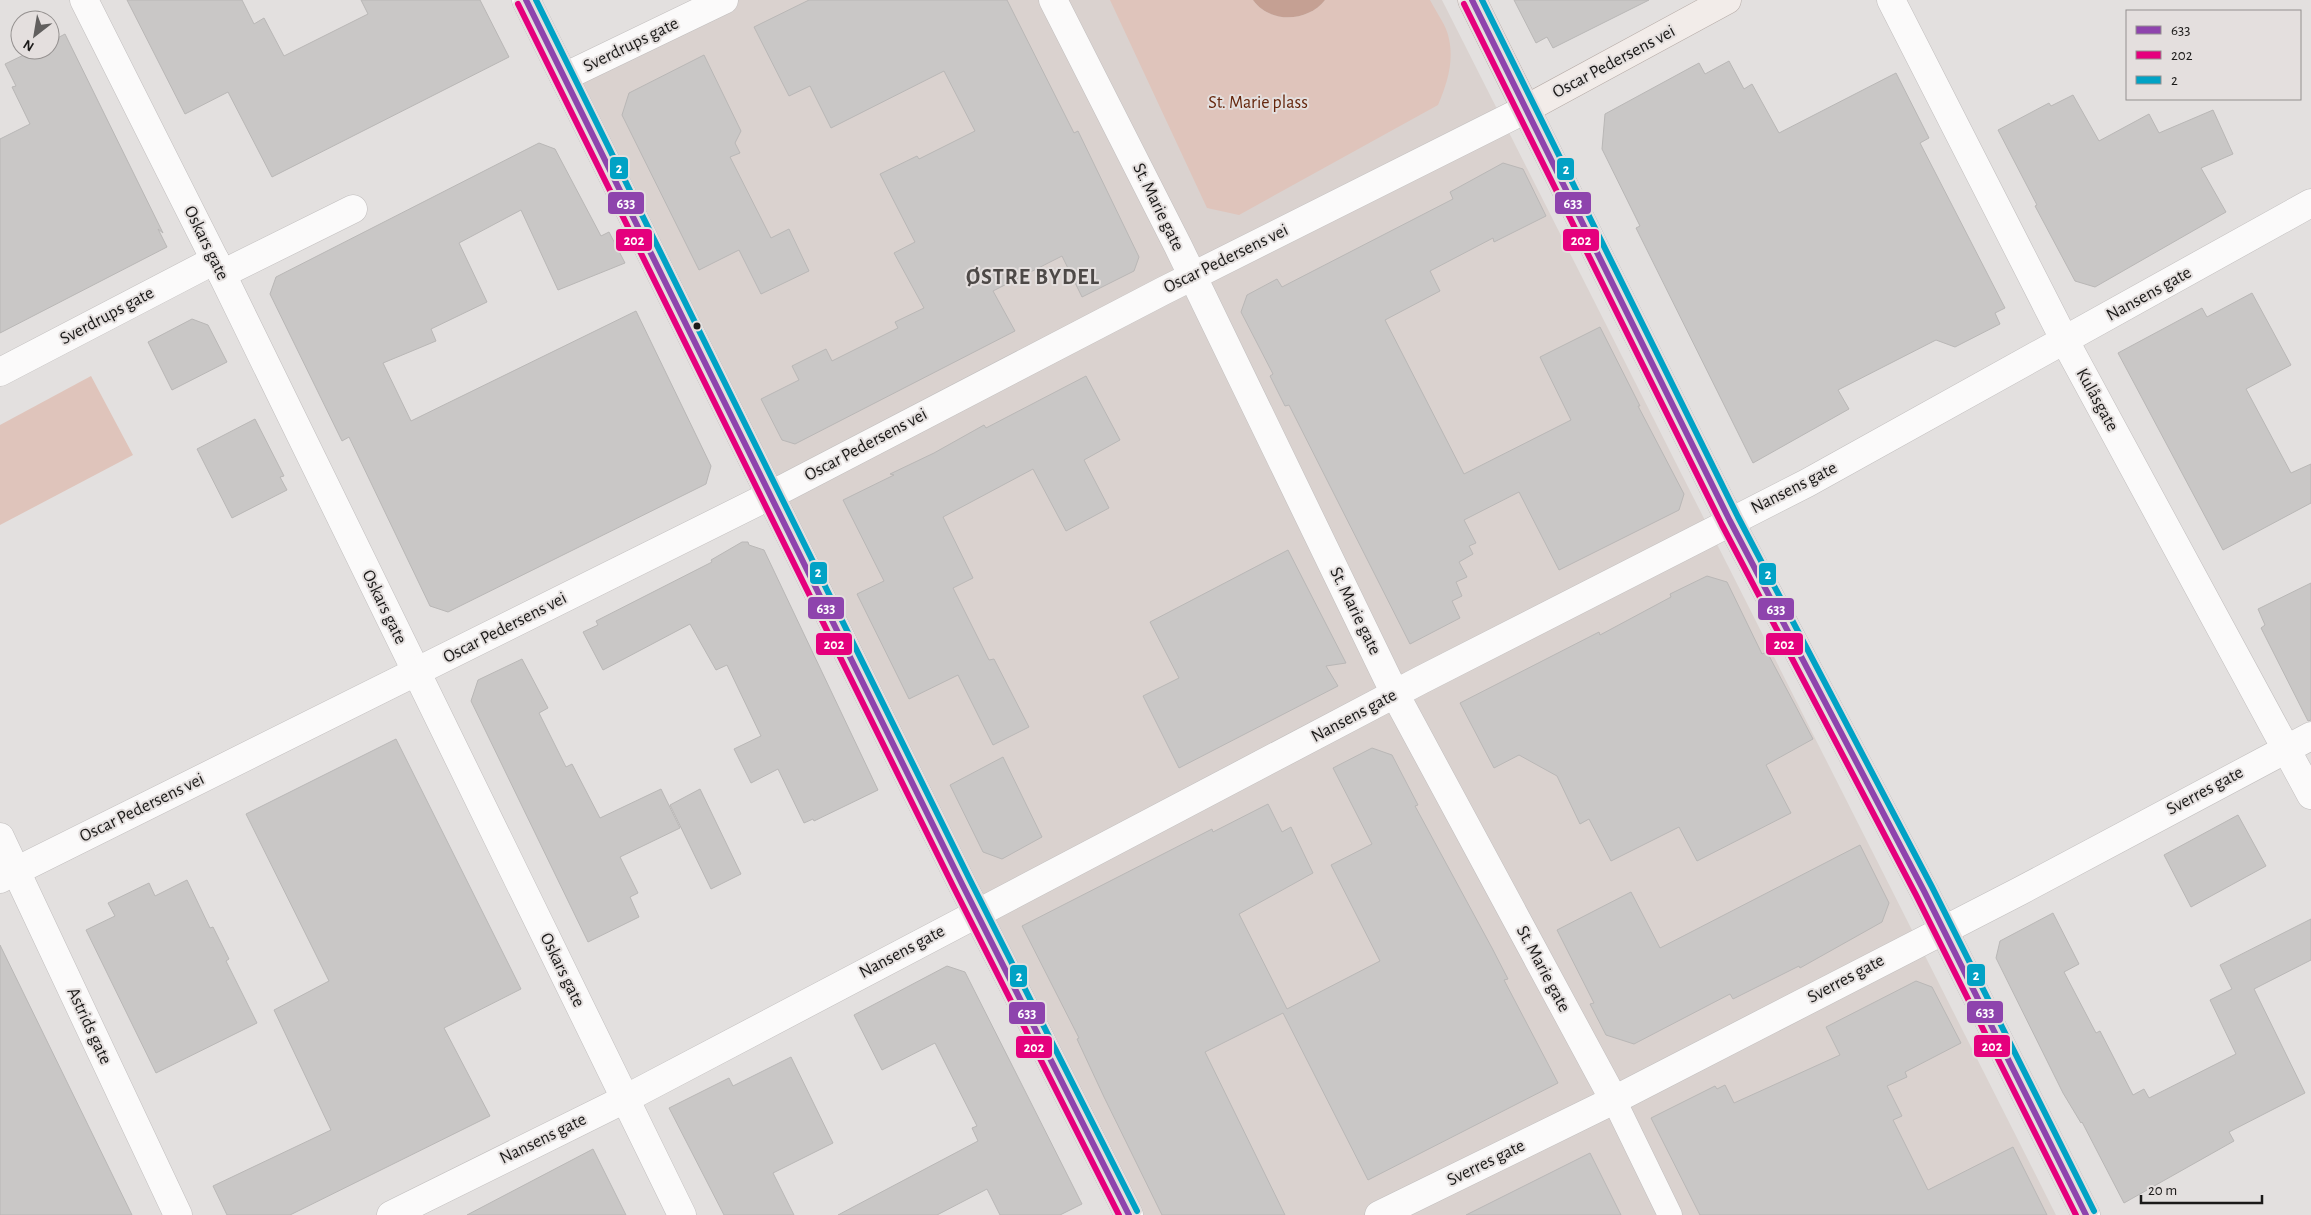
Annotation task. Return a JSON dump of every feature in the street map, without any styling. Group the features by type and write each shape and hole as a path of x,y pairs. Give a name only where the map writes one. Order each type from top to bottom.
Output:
{"main road":[{"path":"1472,0 1526,109"},
{"name":"Oscar Pedersens vei","path":"1526,109 1727,0"}],"street":[{"name":"Oskars gate","path":"84,0 218,267 682,1215"},
{"path":"526,0 1129,1215"},
{"name":"Sverdrups gate","path":"564,77 724,0"},
{"name":"St. Marie gate","path":"1053,0 1178,246 1191,277 1395,694 1614,1100 1670,1215"},
{"name":"Kulåsgate","path":"1891,0 2065,341 2311,795"},
{"path":"1526,109 1730,521 1942,929 2086,1215"},
{"name":"Oscar Pedersens vei","path":"8,875 771,495 1191,277 1526,109"},
{"name":"Nansens gate","path":"391,1215 625,1098 1395,694 1807,483 2311,203"},
{"name":"Sverdrups gate","path":"0,372 218,267 353,209"},
{"name":"Sverres gate","path":"1379,1215 1614,1100 1942,929 2020,891 2311,736"},
{"name":"Astrids gate","path":"0,837 8,875 178,1215"}],"shaded area":[{"path":"724,0 1442,0 2056,1215 1129,1215 564,77"},
{"path":"1253,0 1325,0 1309,13 1289,17 1269,13 1260,8"}],"green space":[{"name":"St. Marie plass","path":"1110,0 1253,0 1260,8 1269,13 1289,17 1309,13 1325,0 1430,0 1448,34 1451,56 1449,73 1438,105 1239,215 1207,208"},
{"path":"91,376 133,455 0,525 0,425"}],"building":[{"path":"127,0 242,0 254,24 264,18 284,56 368,14 361,0 480,0 509,57 272,177 228,92 185,114"},
{"path":"809,0 1007,0 1074,133 1078,131 1139,257 1134,271 1082,297 1062,256 993,291 1015,331 795,444 782,440 761,399 799,380 792,366 826,349 832,361 898,328 895,322 924,308 894,253 915,242 880,174 917,156 919,159 975,131 944,71 831,128 810,86 789,96 754,27"},
{"path":"1514,0 1649,0 1553,48 1547,37 1536,43"},
{"path":"65,34 163,233 158,229 167,247 0,333 0,139 30,124 12,87 16,86 5,64 13,60 60,60 60,37"},
{"path":"704,55 741,131 735,143 740,153 730,157 771,238 789,229 809,271 761,294 739,250 699,270 622,115 629,93"},
{"path":"1729,61 1744,89 1752,84 1779,133 1896,73 1929,138 1920,143 2005,308 1995,313 2000,324 1955,347 1936,340 1838,390 1849,409 1753,463 1636,228 1640,226 1602,149 1605,114 1699,63 1705,74"},
{"path":"2073,95 2099,141 2149,114 2159,133 2213,110 2233,154 2201,168 2226,212 2095,287 2075,281 2035,206 2037,205 1998,130 2049,103 2051,106"},
{"path":"539,143 555,149 601,236 609,232 625,263 558,290 521,210 459,243 487,302 431,329 436,341 383,363 411,421 636,311 711,466 706,484 448,612 430,606 349,437 342,441 270,294 276,277"},
{"path":"1503,163 1523,169 1546,216 1494,242 1493,238 1430,271 1440,291 1385,320 1464,474 1571,420 1540,357 1600,327 1640,406 1638,406 1684,494 1679,510 1559,570 1519,492 1464,520 1476,543 1469,546 1473,554 1459,562 1467,577 1456,582 1462,596 1452,601 1460,618 1410,644 1289,405 1285,406 1270,376 1273,374 1241,312 1247,295 1277,279 1282,287 1453,199 1450,192"},
{"path":"2252,293 2291,365 2246,389 2291,473 2311,464 2311,503 2223,550 2118,353 2202,308 2207,317"},
{"path":"192,319 208,325 227,362 172,390 148,342"},
{"path":"1086,376 1120,440 1084,460 1109,508 1066,531 1033,469 943,517 973,578 953,588 989,660 994,659 1029,727 993,745 958,675 909,699 857,594 884,581 843,500 894,475 890,474 934,453 984,425 986,428"},
{"path":"255,419 284,476 280,477 287,490 232,518 197,449"},
{"path":"742,542 748,542 749,545 764,550 878,790 814,821 813,819 804,823 778,769 751,783 734,749 761,736 727,665 716,670 690,624 603,670 583,632 598,625 596,621 712,562 711,560"},
{"path":"1288,550 1346,663 1326,666 1338,686 1179,768 1143,696 1179,678 1150,622"},
{"path":"1707,576 1727,582 1762,654 1767,652 1813,739 1766,765 1791,813 1697,861 1679,827 1611,861 1589,819 1580,824 1557,776 1519,755 1494,768 1460,703 1599,632 1600,635 1671,597 1670,594"},
{"path":"2311,583 2311,720 2308,721 2261,628 2265,625 2258,609"},
{"path":"522,659 548,708 539,713 566,767 572,764 600,818 661,789 680,828 620,857 638,893 630,897 639,917 588,942 471,701 478,680"},
{"path":"396,739 521,989 444,1028 490,1116 290,1215 227,1215 213,1186 331,1130 274,1010 329,981 246,814"},
{"path":"1372,748 1392,755 1418,805 1415,806 1492,948 1508,979 1504,980 1558,1083 1368,1180 1283,1013 1205,1052 1285,1215 1162,1215 1104,1097 1077,1039 1079,1038 1022,926 1212,829 1213,832 1268,804 1282,832 1291,827 1313,873 1239,914 1287,1009 1380,961 1331,865 1372,844 1333,768"},
{"path":"1003,757 1042,837 1002,859 983,852 950,785"},
{"path":"700,789 741,874 711,889 670,805"},
{"path":"2238,815 2266,866 2191,907 2164,855"},
{"path":"1860,845 1889,903 1882,922 1800,968 1799,966 1733,999 1730,994 1634,1044 1606,1035 1590,1004 1594,1003 1557,930 1631,892 1660,948"},
{"path":"187,880 210,928 213,927 229,959 226,961 257,1023 156,1073 86,930 115,916 108,903 149,883 155,896"},
{"path":"2053,913 2079,964 2064,972 2096,1033 2100,1031 2133,1095 2144,1089 2149,1098 2236,1054 2210,1000 2232,989 2220,965 2311,919 2311,960 2254,989 2305,1093 2229,1132 2234,1141 2124,1203 2082,1122 2063,1093 1996,958 2000,941"},
{"path":"0,945 132,1215 0,1215"},
{"path":"947,966 965,972 1082,1204 1060,1215 1000,1215 987,1189 937,1215 838,1215 978,1141 972,1128 977,1126 935,1043 882,1070 854,1015"},
{"path":"1916,981 1932,987 1961,1043 1905,1072 1907,1077 1887,1086 1902,1116 1893,1120 1928,1190 2013,1147 2047,1215 1700,1215 1651,1118 1715,1086 1717,1089 1725,1085 1734,1103 1840,1055 1826,1027"},
{"path":"791,1057 833,1143 773,1173 794,1215 724,1215 669,1108 729,1078 733,1086"},
{"path":"593,1149 626,1215 467,1215"},
{"path":"1590,1153 1621,1215 1466,1215"}],"transit line":[{"name":"633","path":"526,0 962,884 1129,1215"},
{"name":"2","path":"536,0 970,880 1137,1211"},
{"name":"633","path":"1472,0 1730,521 1924,891 2086,1215"},
{"name":"2","path":"1482,0 1738,517 1932,887 2094,1211"},
{"name":"202","path":"518,4 954,888 1119,1215"},
{"name":"202","path":"1464,4 1722,525 1916,895 2076,1215"}],"district":[{"name":"ØSTRE BYDEL","path":"1033,277"}]}
